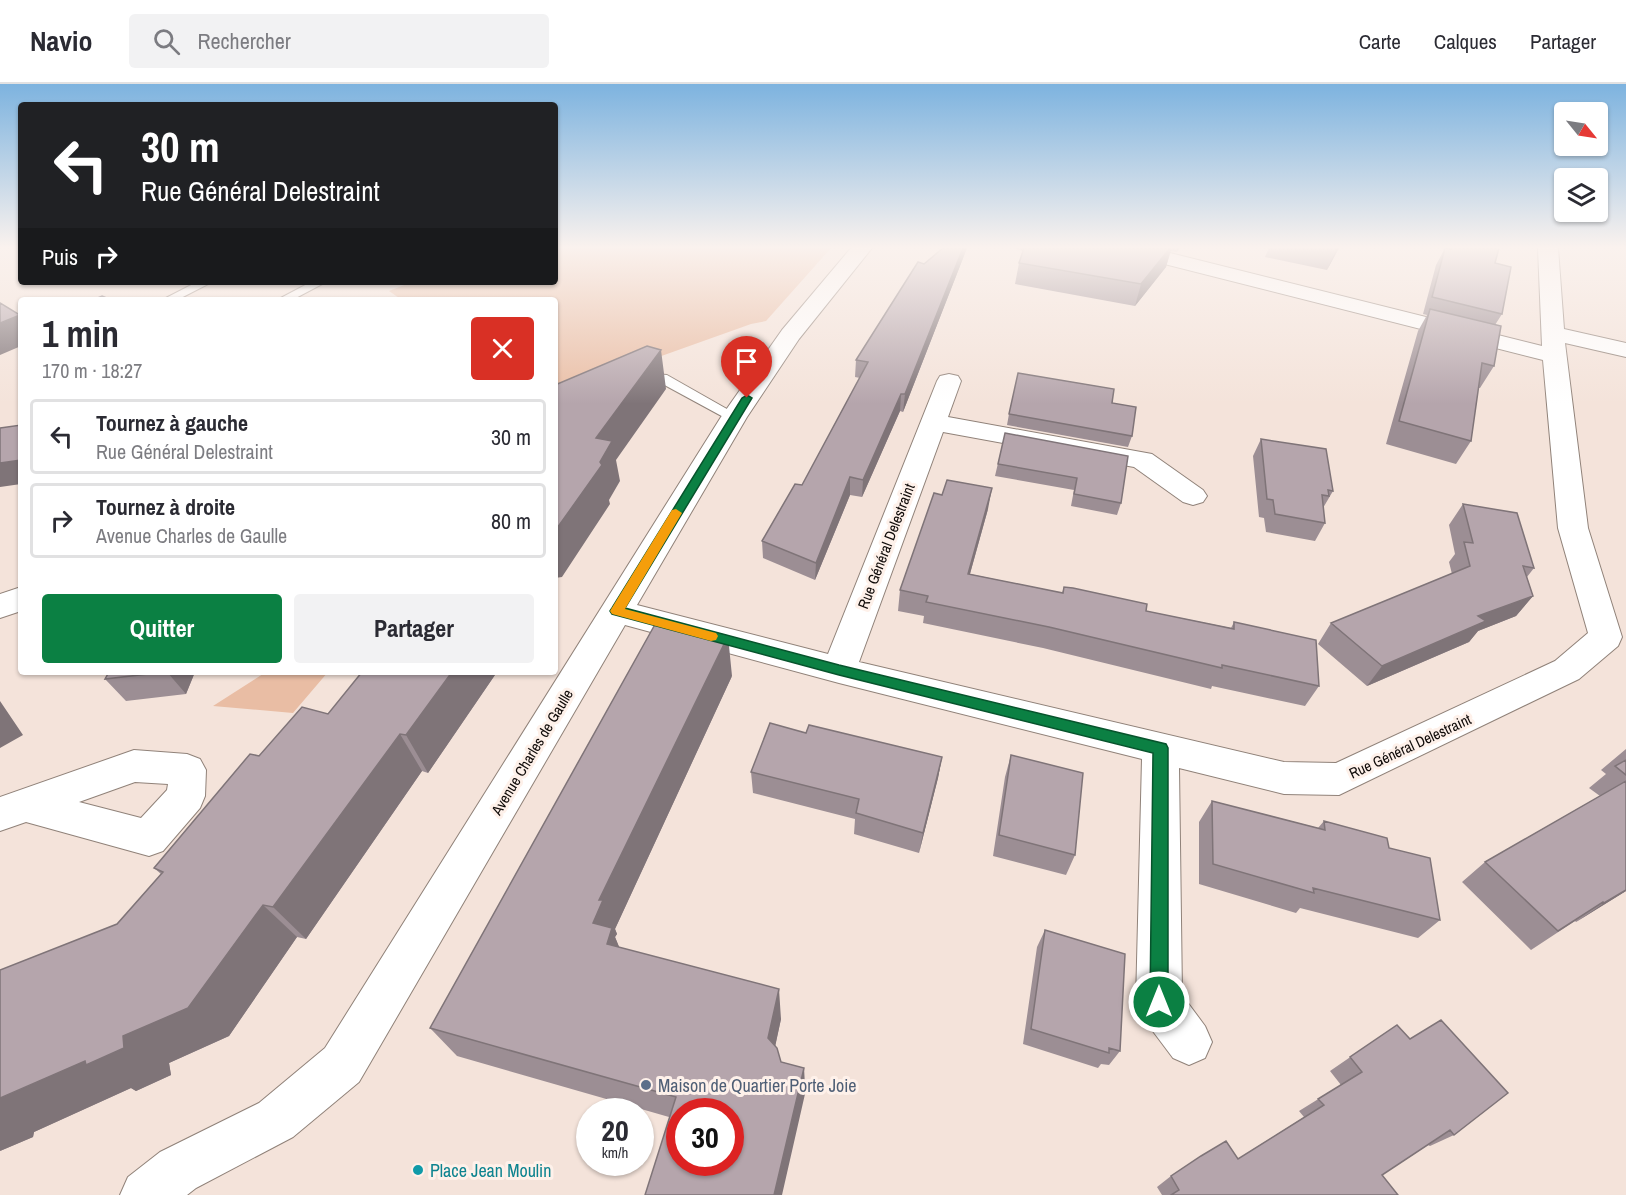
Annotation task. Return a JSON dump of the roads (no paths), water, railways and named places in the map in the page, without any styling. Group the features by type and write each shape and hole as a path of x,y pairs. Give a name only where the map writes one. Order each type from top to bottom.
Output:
{"street":[{"name":"Avenue Charles de Gaulle","path":"146,1195 178,1170 276,1120 342,1065 734,417 790,335 819,300"},
{"path":"1368,300 1553,344 1626,350"},
{"name":"Rue Général Delestraint","path":"616,611 839,670 1284,778 1339,779 1567,670 1616,640 1574,528 1553,344 1551,300"},
{"name":"Rue Général Delestraint","path":"839,670 949,381"},
{"path":"933,422 1142,460 1193,496"},
{"path":"0,607 18,599"},
{"path":"1161,748 1159,1002 1189,1042"}],"lane":[{"path":"628,376 662,378 734,417"}],"place":[{"name":"Maison de Quartier Porte Joie","path":"646,1085"},
{"name":"Place Jean Moulin","path":"418,1170"}]}
